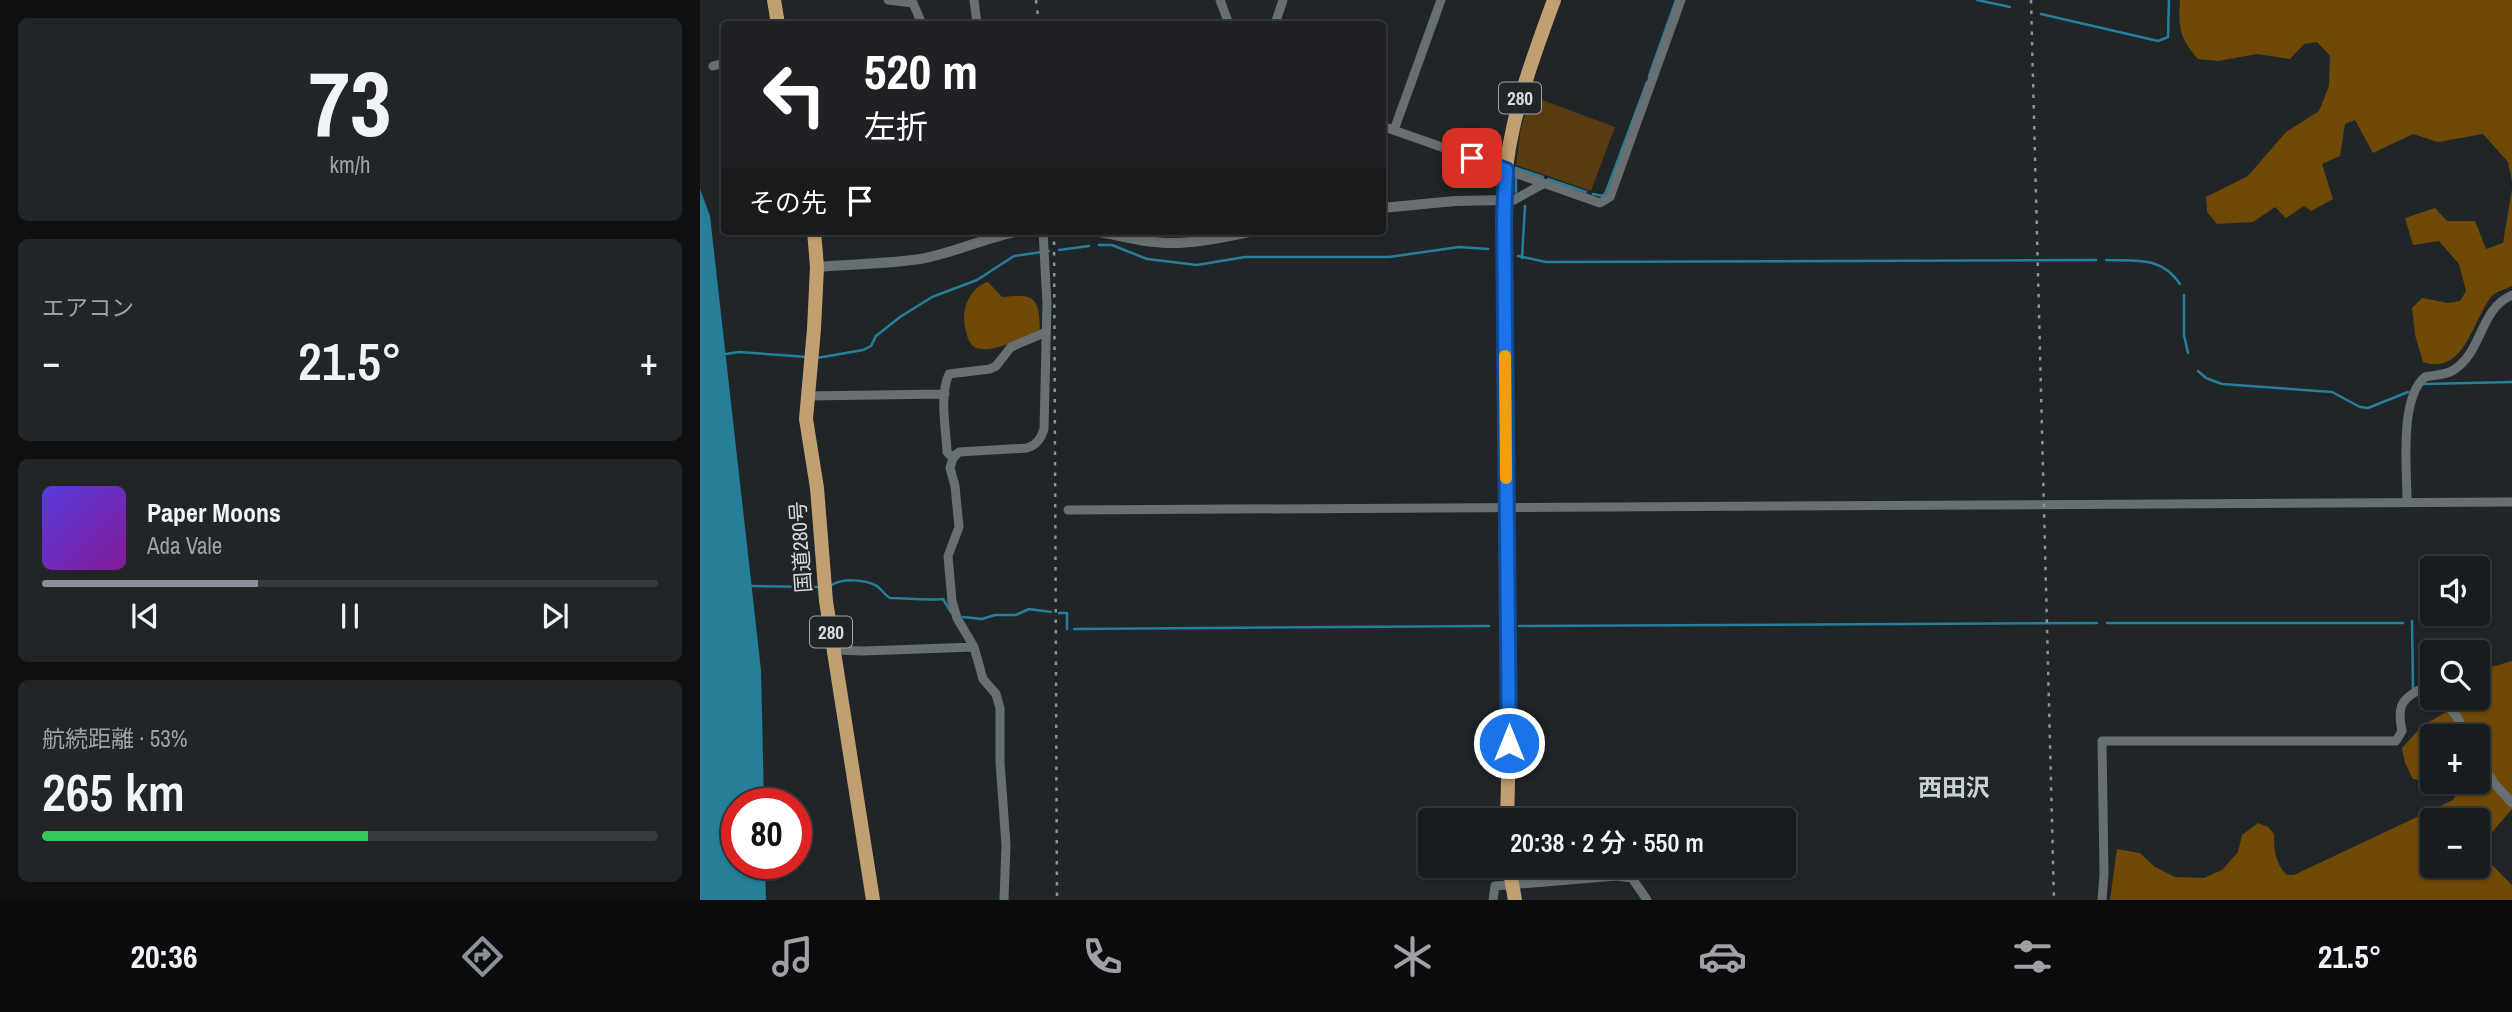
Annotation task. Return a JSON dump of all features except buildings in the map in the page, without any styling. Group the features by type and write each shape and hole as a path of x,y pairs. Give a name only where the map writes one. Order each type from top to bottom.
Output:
{"highway":[{"path":"774,0 778,21"},
{"name":"280","path":"1507,808 1504,200 1509,141 1523,85 1554,0"},
{"name":"国道280号","path":"814,235 817,267 806,419 817,488 826,601 873,900"},
{"path":"1511,878 1515,900"}],"street":[{"path":"888,0 913,3 921,21"},
{"path":"974,0 977,21"},
{"path":"1220,0 1228,21"},
{"path":"1276,21 1283,0"},
{"path":"1394,130 1441,0"},
{"path":"1386,127 1600,203 1610,197 1681,0"},
{"path":"713,66 721,64"},
{"path":"1386,208 1455,201 1514,201 1543,184"},
{"path":"817,267 919,259 1000,235"},
{"path":"1004,900 1006,845 1000,762 1000,708 996,694 983,679 974,646 957,618 952,601 948,556 959,527 955,486 950,468 956,454 966,450 1034,446 1044,429 1046,332 1043,235"},
{"path":"1115,235 1149,242 1172,243 1233,235"},
{"path":"2407,502 2407,417 2418,386 2425,377 2450,373 2461,364 2476,345 2493,307 2512,295"},
{"path":"953,458 947,452 945,394 949,374 990,369 996,366 1011,347 1046,332"},
{"path":"806,396 945,394"},
{"path":"1068,510 2512,502"},
{"path":"834,650 974,646"},
{"path":"2102,900 2102,741 2396,741 2402,731 2398,713 2404,700 2420,690"},
{"path":"2490,776 2500,792 2512,803"},
{"path":"1493,900 1495,886 1627,876 1632,878 1647,900"}],"shaded area":[{"path":"2180,0 2512,0 2512,181 2508,162 2483,134 2438,142 2413,134 2373,153 2355,120 2345,124 2340,156 2322,164 2333,199 2311,211 2304,206 2286,218 2275,207 2253,222 2217,224 2207,212 2206,197 2248,176 2286,132 2319,111 2329,86 2330,56 2317,42 2304,44 2290,59 2257,54 2218,61 2198,59 2187,45 2182,32 2179,18"},
{"path":"1531,96 1615,127 1591,191 1516,165 1521,127"},
{"path":"2512,189 2512,286 2492,296 2458,354 2449,361 2437,364 2423,362 2415,335 2412,308 2422,298 2448,303 2460,301 2466,291 2459,264 2439,241 2413,245 2405,218 2435,208 2447,221 2475,221 2486,249 2503,243"},
{"path":"988,282 1002,297 1021,296 1032,299 1038,309 1040,329 997,347 980,349 973,346 964,324 965,309 975,290"},
{"path":"2512,661 2512,809 2490,834 2490,808 2436,808 2453,800 2457,794 2490,794 2490,724 2425,724 2449,710 2490,710 2490,667"},
{"path":"2420,728 2420,780 2413,779 2405,763 2402,748"},
{"path":"2420,816 2420,878 2490,878 2490,863 2512,885 2512,900 2110,900 2117,849 2140,853 2155,867 2175,877 2204,878 2222,870 2238,852 2242,835 2258,823 2268,827 2274,834 2275,851 2280,866 2287,875 2294,875"}],"water":[{"path":"700,189 710,216 761,670 764,788 721,788 721,879 765,879 766,900 700,900"}],"waterway":[{"path":"1649,76 1676,0"},
{"path":"1977,0 2010,7"},
{"path":"2041,14 2158,41 2168,37 2169,0"},
{"path":"1593,194 1603,196 1606,192 1647,82"},
{"path":"1516,168 1543,177"},
{"path":"1516,176 1516,192"},
{"path":"1548,179 1586,192"},
{"path":"1522,258 1525,206"},
{"path":"1099,245 1112,245 1147,259 1197,265 1245,257 1389,257 1459,247 1488,249"},
{"path":"1059,250 1089,246"},
{"path":"817,358 863,350 871,346 876,336 900,317 932,297 977,280 1014,256 1049,251"},
{"path":"1518,256 1546,262 2096,260"},
{"path":"2106,260 2156,264 2173,275 2180,284"},
{"path":"2184,295 2184,335 2188,353"},
{"path":"726,354 739,352 807,357"},
{"path":"2198,371 2206,378 2222,384 2332,392 2360,407 2368,408 2408,392"},
{"path":"2424,384 2512,382"},
{"path":"830,586 853,580 866,582 877,586 890,598 943,599 951,612"},
{"path":"751,586 817,587"},
{"path":"963,617 982,619 995,615 1016,615 1029,609 1051,612"},
{"path":"1059,613 1067,613 1067,629"},
{"path":"2412,621 2413,689"},
{"path":"1519,626 2097,623"},
{"path":"2107,623 2403,623"},
{"path":"1074,629 1489,626"}],"railway":[{"path":"1036,0 1039,21"},
{"path":"2031,0 2054,900"},
{"path":"1054,235 1057,900"}],"slow traffic":[{"path":"1505,356 1506,478"}],"district":[{"name":"西田沢","path":"1954,788"}],"route":[{"path":"1472,158 1506,170 1504,220 1509,743"}]}
